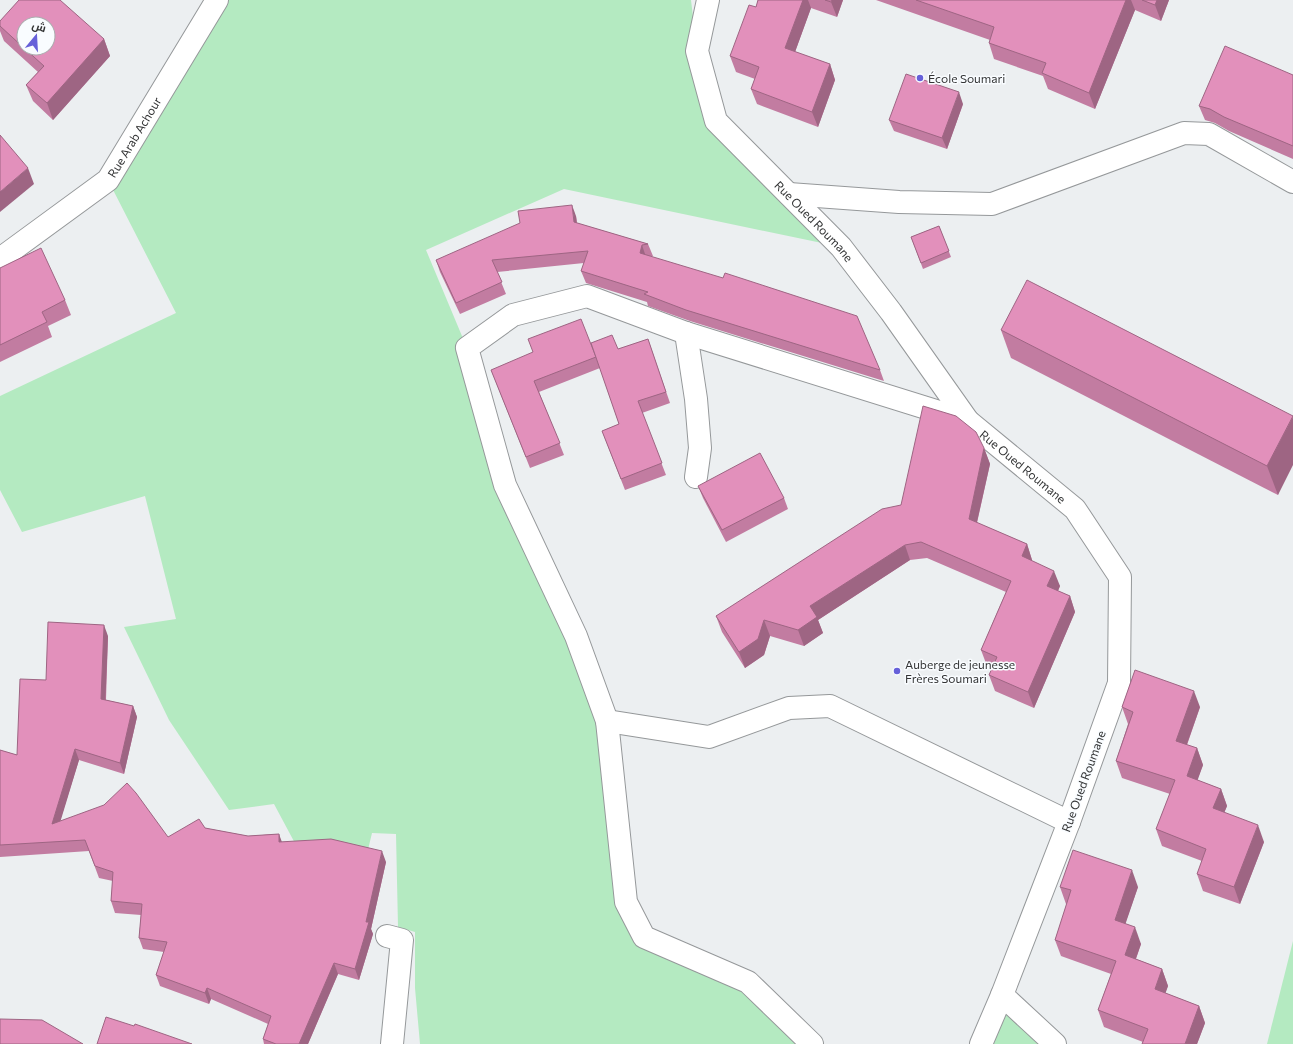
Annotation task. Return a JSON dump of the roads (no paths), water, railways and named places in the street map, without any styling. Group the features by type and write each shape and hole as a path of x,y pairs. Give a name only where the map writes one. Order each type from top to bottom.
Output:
{"street":[{"name":"Rue Arab Achour","path":"0,259 108,180 217,0"},
{"name":"Rue Oued Roumane","path":"708,0 697,51 716,121 841,247 891,312 968,421 1075,509 1120,577 1119,684 1069,822 1002,995 981,1044"},
{"path":"789,194 899,202 992,204 1184,133 1209,134 1293,182"},
{"path":"812,1044 748,982 644,937 626,902 607,720 576,636 505,485 467,348 512,315 587,296 686,334 968,421"},
{"path":"686,334 696,399 700,448 696,477"},
{"path":"607,720 709,737 789,708 830,706 1069,822"},
{"path":"387,936 402,940 392,1044"},
{"path":"1002,995 1055,1044"}],"place":[{"name":"École Soumari","path":"920,78"},
{"name":"Auberge de jeunesse Frères Soumari","path":"897,671"}]}
